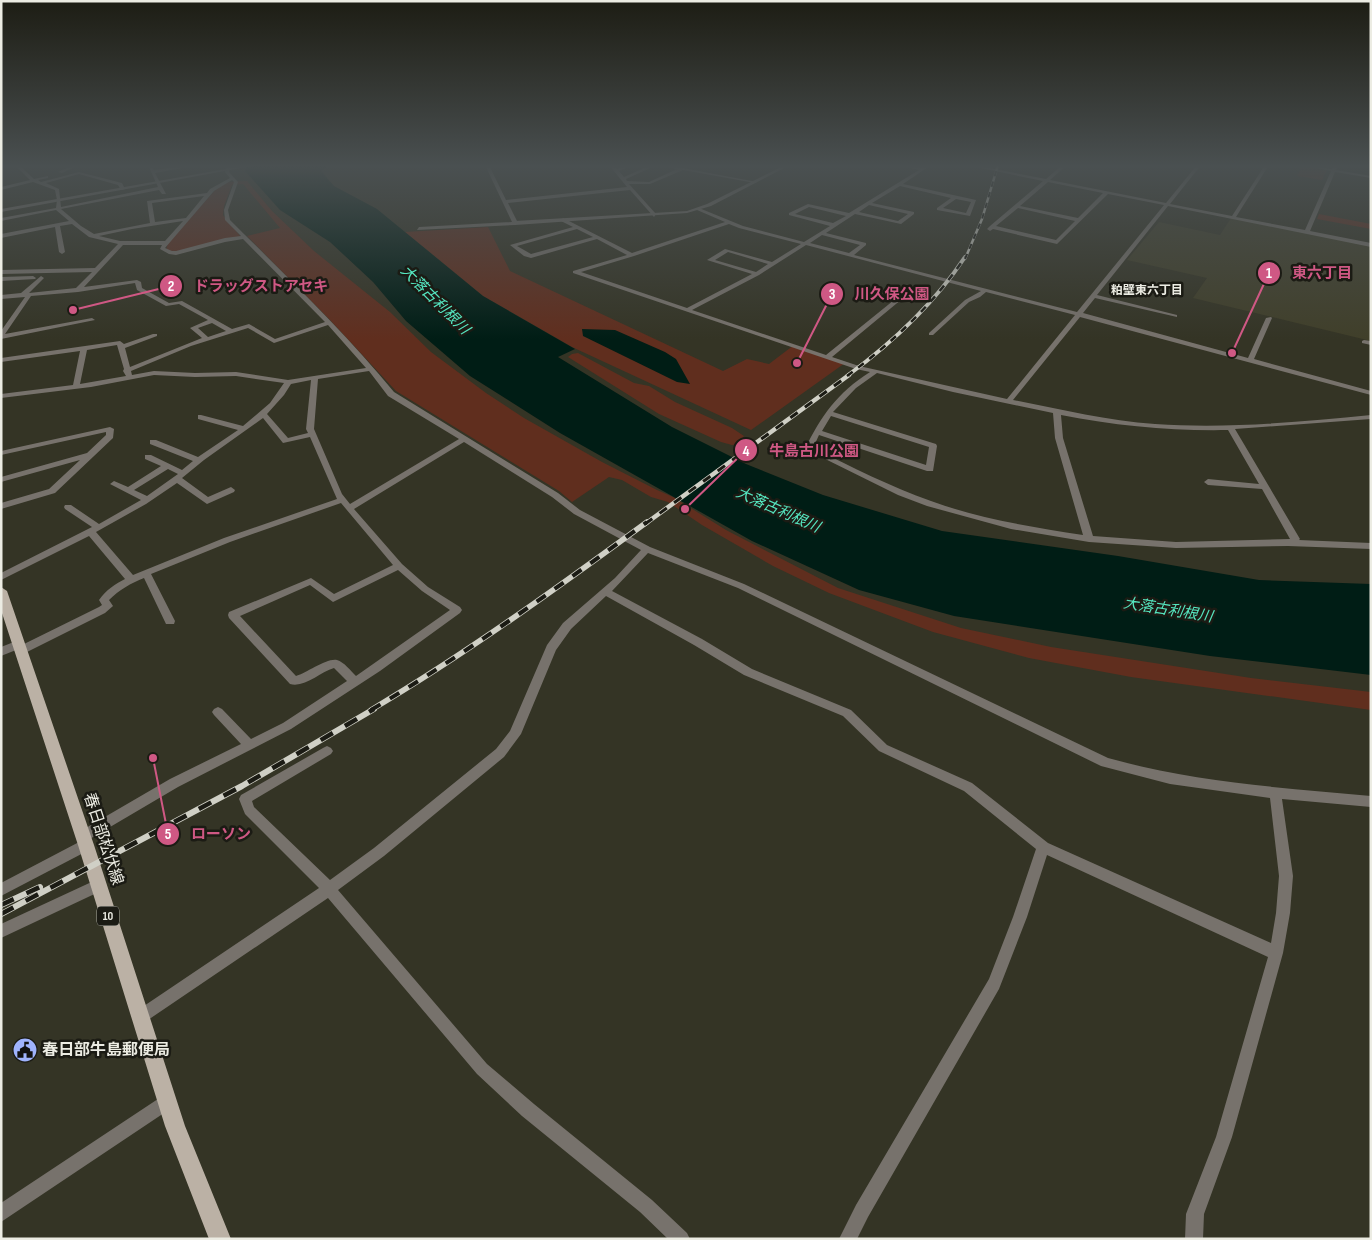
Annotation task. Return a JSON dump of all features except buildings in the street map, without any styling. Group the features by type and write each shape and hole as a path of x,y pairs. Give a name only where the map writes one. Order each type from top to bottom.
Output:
{"main road":[{"name":"春日部松伏線","path":"1,591 84,841 175,1126 220,1239"}],"street":[{"path":"1,236 68,223"},
{"path":"74,223 91,236 100,240 122,243 165,243"},
{"path":"91,236 153,223"},
{"path":"183,223 165,243 162,248 164,250 176,253 225,240 245,237"},
{"path":"231,223 329,323 391,394 555,495 577,512 647,549 741,586 1105,762 1197,784 1371,802"},
{"path":"419,229 515,223"},
{"path":"567,223 632,255"},
{"path":"725,223 632,255 575,272 858,368 913,382 1057,412 1115,422 1156,426 1272,426 1371,417"},
{"path":"731,223 1371,393"},
{"path":"826,223 834,225"},
{"path":"686,310 757,274 837,223"},
{"path":"997,223 990,229 1057,242 1076,223"},
{"path":"1008,402 1153,223"},
{"path":"1259,223 1371,245"},
{"path":"1307,232 1311,223"},
{"path":"57,225 62,252"},
{"path":"575,228 513,245 526,255 531,256 596,238"},
{"path":"821,233 864,244 850,255"},
{"path":"78,290 122,243"},
{"path":"757,274 710,260 727,250 773,264"},
{"path":"2,277 97,270"},
{"path":"1,337 25,295 41,278 2,277"},
{"path":"1,297 78,290 136,281 138,282 139,289 168,305 180,302 231,331"},
{"path":"932,334 966,301 978,296 985,290"},
{"path":"828,357 906,293"},
{"path":"1093,296 1175,316"},
{"path":"1250,360 1269,318"},
{"path":"1,337 92,320"},
{"path":"207,339 192,328 212,321"},
{"path":"1,396 76,387 127,374 207,339 249,326 274,341 329,323"},
{"path":"121,347 155,335"},
{"path":"1,360 120,342 127,374"},
{"path":"76,387 84,348"},
{"path":"127,374 236,374 288,382 371,369"},
{"path":"876,372 854,384 846,394 835,402 809,448 901,493 964,514 1011,526 1089,539 1176,545 1292,543 1371,546"},
{"path":"1,890 84,841 174,784 287,726 355,682 457,610 425,589 399,566 342,500 310,430 315,378"},
{"path":"1,577 94,529 146,499 263,414 284,392 288,382"},
{"path":"1057,412 1059,438 1089,539"},
{"path":"817,432 930,469 933,446 828,413"},
{"path":"263,414 286,441 312,434"},
{"path":"201,417 244,428"},
{"path":"1230,427 1295,539 1292,543"},
{"path":"1,452 110,429 110,436 52,491 1,506"},
{"path":"349,508 464,439"},
{"path":"153,442 198,460"},
{"path":"1,480 90,454"},
{"path":"148,457 167,466 207,501 231,490"},
{"path":"129,490 167,466"},
{"path":"1208,482 1265,488"},
{"path":"114,484 146,499"},
{"path":"1,652 20,647 102,610 108,606 104,600 110,593 146,573 204,548 342,500"},
{"path":"68,507 94,529 132,580"},
{"path":"140,1017 329,889 379,852 500,753 515,734 550,648 567,626 618,580 647,549"},
{"path":"355,682 336,664 326,666 304,679 294,681 233,615 311,580 334,600 399,566"},
{"path":"146,573 170,621"},
{"path":"604,591 698,642 748,672 847,713 883,748 968,787 1043,847 1276,953"},
{"path":"218,712 249,745"},
{"path":"327,751 245,798 249,810 329,889 482,1069 528,1110 646,1206 681,1239"},
{"path":"1194,1239 1196,1214 1224,1137 1276,953 1283,913 1286,876 1275,792"},
{"path":"848,1239 994,984 1020,917 1043,847"},
{"path":"1,931 98,885"},
{"path":"1,1213 167,1100"}],"shaded area":[{"path":"186,223 229,223 241,237 175,252 166,250 168,243"},
{"path":"276,223 284,223 314,251 390,312 431,352 486,393 524,418 602,462 673,497 726,530 838,588 961,628 1051,647 1251,678 1371,692 1371,710 1131,677 1029,658 933,632 829,593 773,566 702,525 668,502 651,497 622,480 609,477 572,502 559,491 396,391 330,320 247,236 280,228"},
{"path":"1158,223 1220,235 1228,223 1255,223 1371,246 1371,341 1193,298 1207,278 1127,260"},
{"path":"1338,223 1365,223 1371,224 1371,229"},
{"path":"488,227 510,271 723,371 747,359 769,364 794,345 845,363 751,430 572,347 483,296 405,232"},
{"path":"578,353 634,383 649,386 675,402 732,428 744,436 739,444 732,445 721,442 659,414 568,357"}],"water":[{"name":"大落古利根川","path":"300,223 394,223 483,296 575,349 558,357 672,427 746,464 823,495 942,531 1118,556 1259,580 1371,584 1371,675 1210,656 954,616 859,590 752,541 560,433 470,376 406,321 373,282 330,242"},
{"path":"582,329 615,330 665,352 676,359 690,384 677,382 583,336"}],"railway":[{"path":"965,259 980,223"},
{"path":"847,376 880,350 926,307 965,257"},
{"path":"645,524 849,375"},
{"path":"371,710 477,643 647,522"},
{"path":"1,914 242,786 374,709"},
{"path":"1,905 40,887"}],"place":[{"name":"ドラッグストアセキ","path":"73,310"},
{"name":"東六丁目","path":"1232,353"},
{"name":"川久保公園","path":"797,363"},
{"name":"牛島古川公園","path":"685,509"},
{"name":"ローソン","path":"153,758"},
{"name":"春日部牛島郵便局","path":"25,1050"}],"district":[{"name":"粕壁東六丁目","path":"1147,290"}]}
